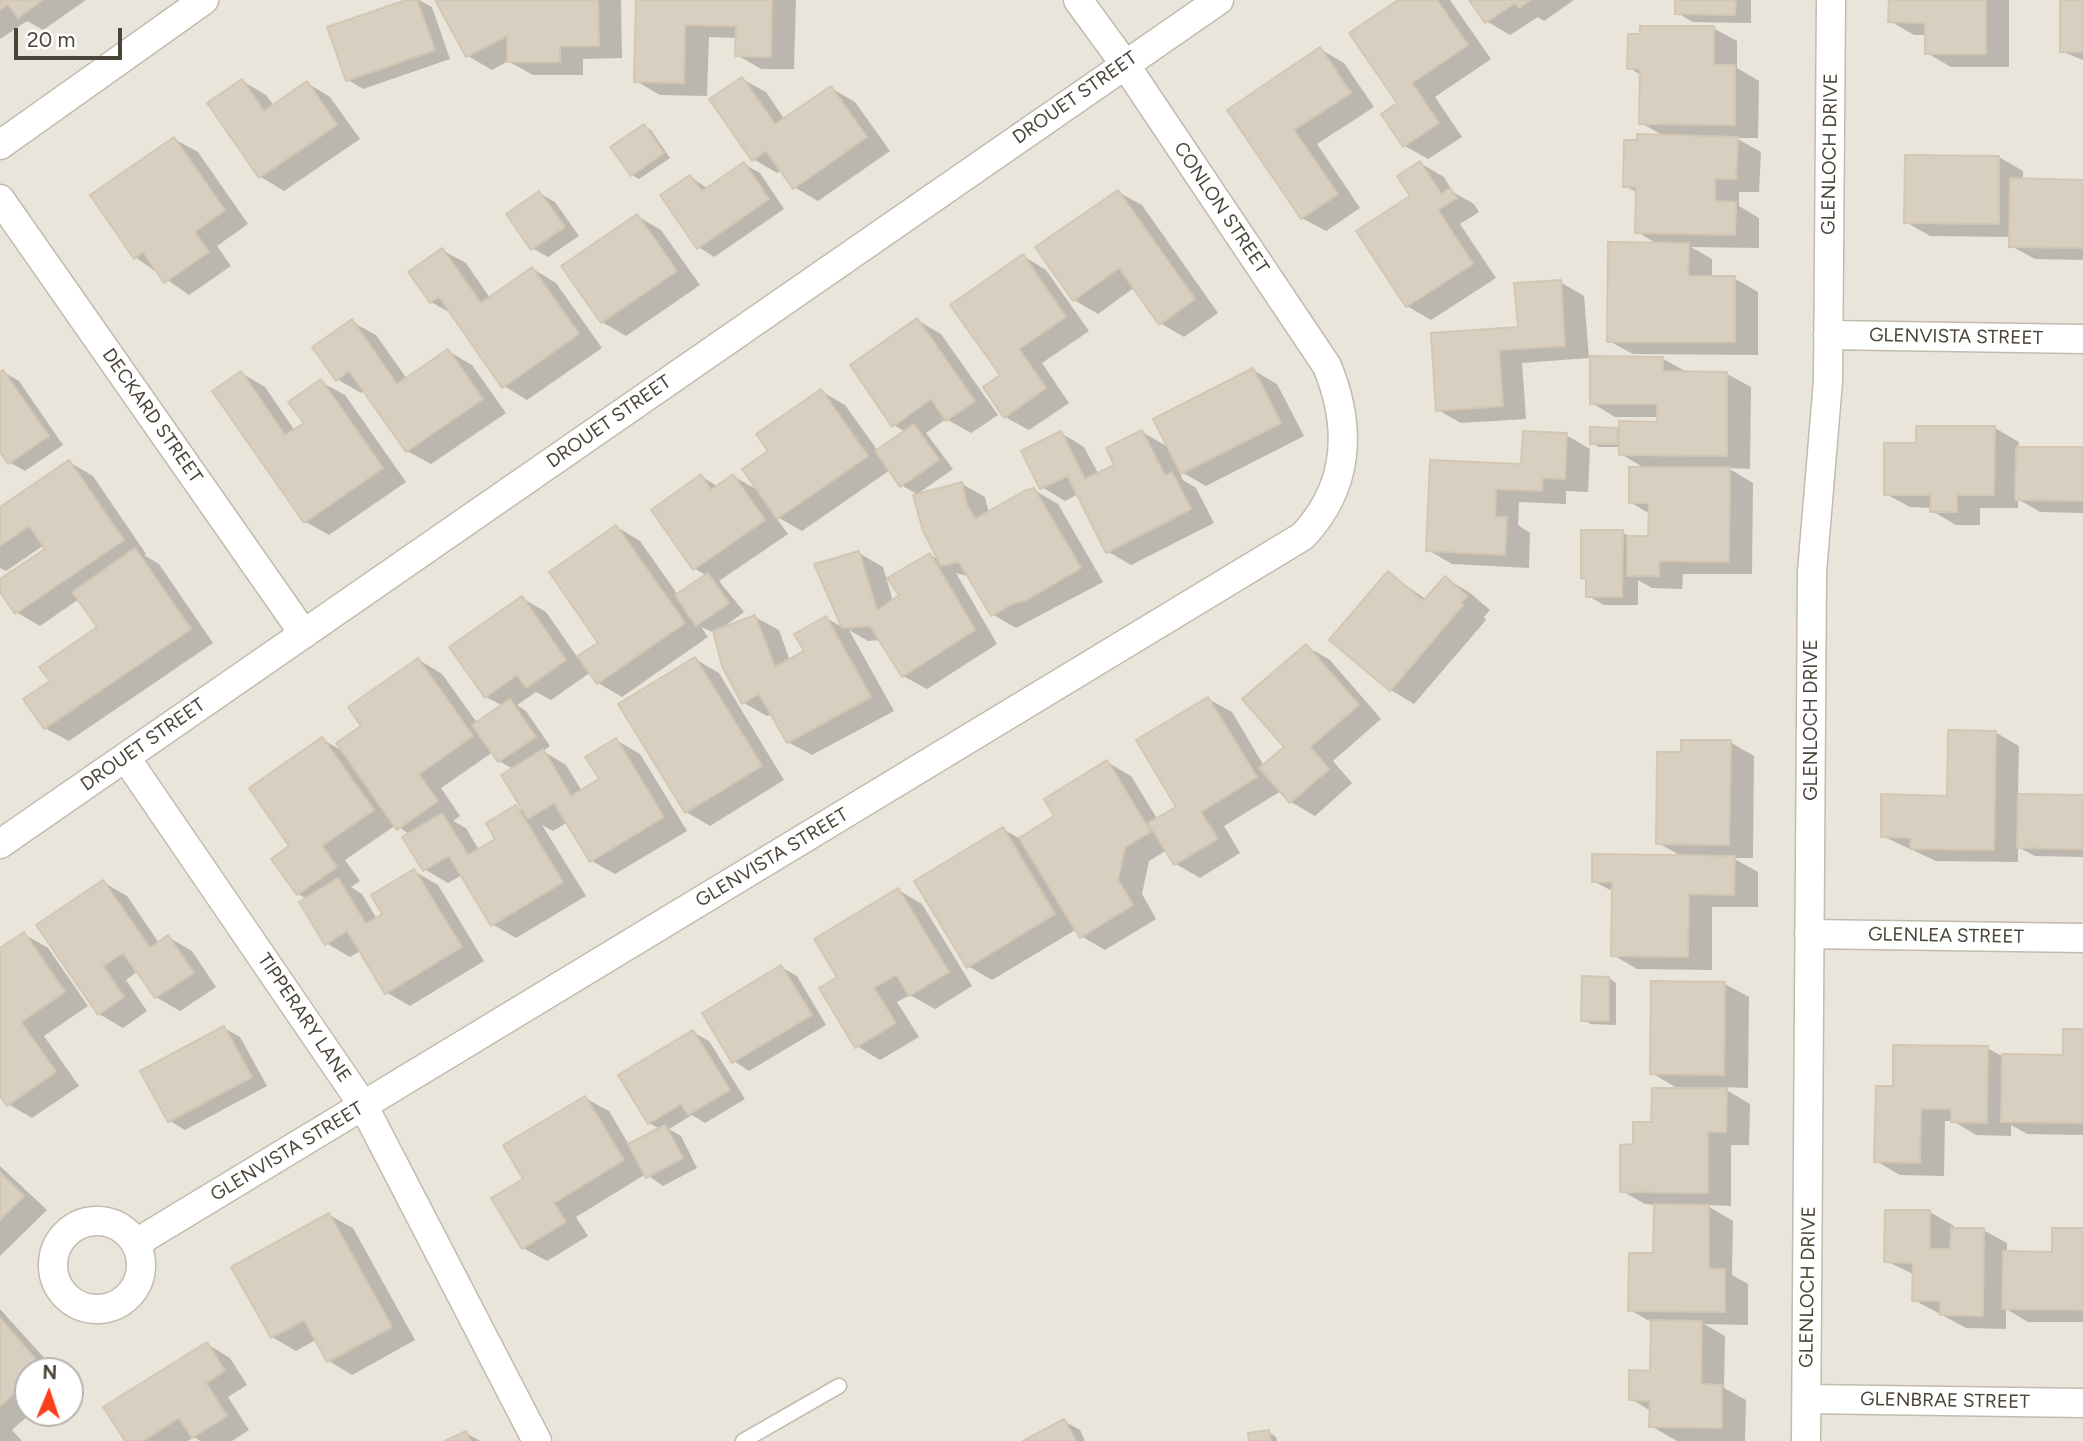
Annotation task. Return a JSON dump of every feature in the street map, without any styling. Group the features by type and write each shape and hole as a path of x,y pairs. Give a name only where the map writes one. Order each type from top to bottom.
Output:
{"street":[{"path":"0,145 204,0"},
{"name":"CONLON STREET","path":"1078,0 1124,63 1327,366 1339,395 1345,425"},
{"name":"DROUET STREET","path":"0,844 1124,63 1219,0"},
{"name":"GLENLOCH DRIVE","path":"1806,1441 1812,572 1828,381 1831,0"},
{"name":"DECKARD STREET","path":"0,199 304,634"},
{"name":"GLENVISTA STREET","path":"1828,335 2083,339"},
{"name":"GLENVISTA STREET","path":"136,1243 1303,536 1324,514 1343,452 1345,425"},
{"name":"TIPPERARY LANE","path":"125,758 363,1105 537,1441"},
{"name":"GLENLEA STREET","path":"1809,934 2083,938"},
{"name":"GLENBRAE STREET","path":"1807,1399 2083,1403"}],"lane":[{"path":"743,1441 839,1386"}],"shaded area":[{"path":"0,0 2083,0 2083,1441 0,1441"}],"building":[{"path":"0,0 43,0 18,18 8,4 0,10"},
{"path":"406,0 417,0 435,50 346,81 327,27"},
{"path":"435,0 598,0 599,46 560,46 560,62 507,62 507,36 466,57"},
{"path":"636,0 772,0 771,57 735,56 736,26 685,25 684,83 634,82"},
{"path":"1398,0 1437,0 1468,45 1412,83 1439,123 1403,147 1381,114 1397,103 1349,33"},
{"path":"1469,0 1531,0 1519,8 1515,3 1485,23"},
{"path":"1675,0 1736,0 1735,15 1675,14"},
{"path":"1889,0 1986,0 1986,54 1925,54 1925,23 1888,22"},
{"path":"2060,0 2083,0 2083,52 2060,52"},
{"path":"1640,26 1714,26 1714,65 1735,65 1735,125 1639,124 1640,69 1627,69 1628,34 1640,34"},
{"path":"1320,47 1351,93 1294,130 1338,194 1301,219 1227,110"},
{"path":"742,77 775,124 831,86 867,137 793,189 766,151 752,161 709,99"},
{"path":"242,79 264,111 307,81 337,125 259,178 207,103"},
{"path":"644,124 664,153 631,176 610,147"},
{"path":"1637,134 1738,137 1736,179 1715,179 1715,201 1736,202 1735,235 1635,233 1636,187 1623,187 1624,140 1637,140"},
{"path":"174,137 225,210 195,232 209,252 164,283 143,252 134,259 90,195"},
{"path":"1905,155 1999,156 1999,224 1904,223"},
{"path":"1420,161 1441,194 1450,188 1457,198 1438,210 1473,264 1406,307 1356,231 1410,196 1397,176"},
{"path":"744,162 769,199 697,249 660,195 690,175 702,191"},
{"path":"2010,178 2083,180 2083,248 2009,247"},
{"path":"1118,190 1195,299 1159,325 1119,268 1073,301 1035,247"},
{"path":"539,191 565,227 531,250 506,214"},
{"path":"637,214 677,271 601,323 561,266"},
{"path":"1608,242 1689,243 1688,276 1735,276 1735,342 1607,342"},
{"path":"442,248 481,303 532,267 579,334 502,388 439,297 430,303 408,272"},
{"path":"1023,254 1066,317 1019,349 1046,388 1004,418 983,387 1000,375 950,305"},
{"path":"1561,280 1565,346 1499,350 1503,406 1436,411 1431,333 1518,327 1514,283"},
{"path":"917,318 975,401 946,421 931,399 892,427 850,365"},
{"path":"352,319 397,384 448,349 483,399 406,452 349,371 336,381 312,347"},
{"path":"1590,356 1663,357 1663,371 1727,372 1727,456 1619,455 1619,421 1657,422 1657,404 1590,404"},
{"path":"1253,368 1281,423 1181,474 1153,419"},
{"path":"3,370 49,436 8,464 0,452 0,372"},
{"path":"241,371 285,435 304,423 288,402 321,379 383,468 304,523 212,391"},
{"path":"821,389 868,456 777,519 742,469 768,451 756,434"},
{"path":"914,424 939,460 900,487 875,451"},
{"path":"1916,426 1995,426 1994,495 1957,495 1957,512 1930,512 1931,495 1884,495 1884,443 1916,443"},
{"path":"1590,427 1617,428 1617,444 1590,444"},
{"path":"1142,430 1165,476 1172,472 1191,509 1106,553 1067,475 1040,489 1021,451 1061,431 1085,479 1114,465 1106,448"},
{"path":"1523,431 1567,433 1565,479 1543,478 1542,491 1496,489 1495,517 1507,517 1505,555 1426,551 1430,460 1521,464"},
{"path":"2016,447 2083,447 2083,501 2015,500"},
{"path":"69,460 124,540 15,614 0,592 0,579 45,549 29,526 0,546 0,507"},
{"path":"1629,467 1730,467 1729,562 1659,561 1659,576 1627,576 1627,536 1648,536 1649,503 1629,503"},
{"path":"701,474 711,490 733,474 765,520 693,570 651,510"},
{"path":"962,482 967,505 975,519 1034,488 1081,568 1025,601 1014,603 991,616 959,562 941,566 923,531 913,495"},
{"path":"616,525 685,623 597,684 577,656 598,643 549,572"},
{"path":"1581,530 1623,530 1622,597 1586,597 1586,579 1581,578"},
{"path":"135,548 191,629 44,729 23,699 50,681 39,667 97,627 72,592"},
{"path":"859,551 877,611 899,595 887,578 930,553 975,630 902,677 870,626 842,628 814,564"},
{"path":"1388,571 1423,601 1445,576 1467,596 1461,603 1463,605 1390,691 1329,640"},
{"path":"708,573 729,603 696,626 675,595"},
{"path":"522,596 566,660 526,688 517,675 485,698 449,647"},
{"path":"755,615 775,667 804,651 794,634 826,616 871,697 787,743 759,694 742,704 722,666 713,631"},
{"path":"1306,644 1359,705 1310,747 1329,769 1290,803 1259,768 1284,747 1242,699"},
{"path":"695,657 762,766 685,813 618,704"},
{"path":"418,658 473,736 419,774 438,801 397,830 336,743 361,726 348,707"},
{"path":"1208,697 1257,777 1201,812 1218,839 1174,865 1148,823 1176,807 1136,740"},
{"path":"510,699 536,737 498,762 472,725"},
{"path":"1948,730 1996,731 1994,850 1910,849 1911,838 1881,837 1881,794 1947,796"},
{"path":"322,737 374,810 322,846 337,867 297,895 271,859 289,846 249,788"},
{"path":"616,738 664,817 590,862 554,803 528,819 501,775 543,749 571,796 599,779 585,757"},
{"path":"1681,740 1731,740 1729,845 1656,844 1657,752 1681,752"},
{"path":"1107,760 1151,832 1125,847 1118,880 1133,905 1080,938 1019,838 1054,816 1044,799"},
{"path":"2018,794 2083,795 2083,849 2017,848"},
{"path":"516,805 563,882 491,926 449,856 423,871 402,837 442,813 468,855 495,839 486,823"},
{"path":"1003,827 1055,914 967,968 914,881"},
{"path":"1592,854 1735,856 1734,895 1689,894 1688,957 1611,956 1612,882 1592,882"},
{"path":"414,869 462,947 385,994 347,931 325,945 299,902 338,878 366,924 382,914 371,895"},
{"path":"103,880 150,948 168,935 194,973 155,998 123,953 103,966 124,997 98,1015 36,925"},
{"path":"898,888 949,972 909,996 896,975 874,988 896,1023 855,1048 819,988 837,977 814,939"},
{"path":"24,932 65,992 21,1022 56,1072 7,1106 0,1096 0,948"},
{"path":"781,965 812,1015 732,1063 702,1013"},
{"path":"1582,976 1609,977 1609,1021 1581,1021"},
{"path":"1651,981 1725,982 1724,1075 1650,1074"},
{"path":"224,1026 252,1077 168,1122 140,1071"},
{"path":"2063,1029 2083,1029 2083,1123 2001,1122 2002,1054 2063,1055"},
{"path":"693,1030 730,1090 688,1115 681,1104 648,1124 618,1075"},
{"path":"1893,1045 1988,1046 1987,1123 1951,1122 1951,1109 1921,1109 1920,1163 1874,1162 1876,1086 1893,1086"},
{"path":"1652,1088 1727,1088 1726,1132 1708,1132 1708,1193 1620,1192 1620,1145 1633,1144 1633,1122 1651,1122"},
{"path":"585,1096 624,1160 554,1203 566,1222 522,1249 491,1198 523,1179 503,1145"},
{"path":"665,1125 683,1158 646,1178 628,1144"},
{"path":"0,1172 24,1196 0,1220"},
{"path":"1654,1204 1709,1205 1709,1269 1725,1269 1725,1312 1628,1311 1629,1253 1653,1253"},
{"path":"1885,1210 1930,1210 1930,1249 1950,1249 1951,1228 1984,1228 1983,1316 1940,1315 1940,1301 1912,1301 1913,1263 1884,1262"},
{"path":"329,1213 392,1327 327,1362 304,1320 271,1338 231,1267"},
{"path":"2052,1228 2083,1228 2083,1310 2002,1309 2003,1251 2052,1252"},
{"path":"0,1318 34,1357 14,1357 14,1394 0,1406"},
{"path":"1651,1320 1702,1321 1701,1384 1722,1385 1722,1428 1649,1427 1650,1401 1629,1400 1629,1370 1650,1371"},
{"path":"207,1342 225,1371 206,1383 227,1416 192,1438 179,1418 143,1441 125,1441 103,1407"},
{"path":"1064,1419 1076,1441 1023,1441"},
{"path":"1269,1430 1271,1441 1249,1441 1248,1433"},
{"path":"466,1431 471,1441 445,1441"}]}
